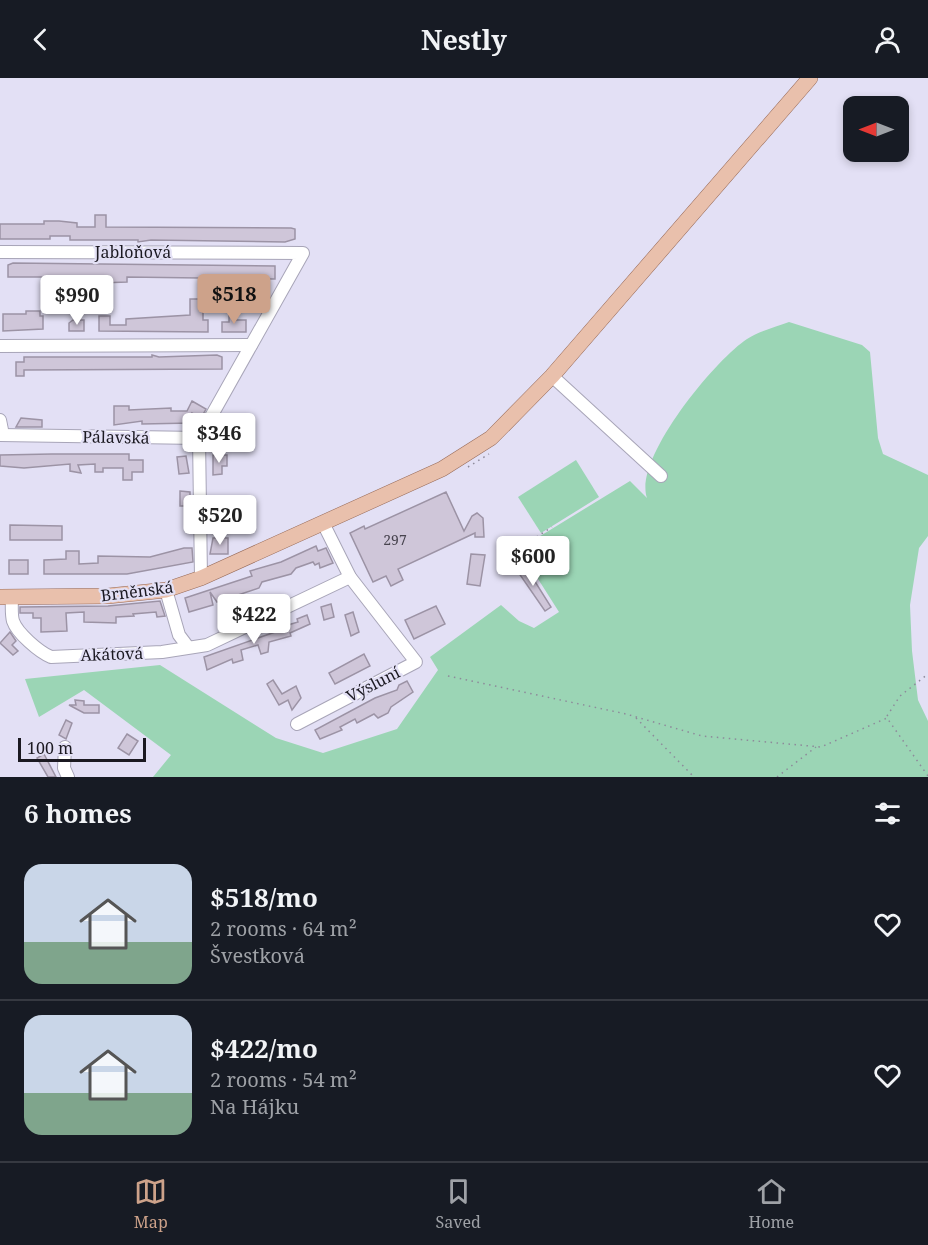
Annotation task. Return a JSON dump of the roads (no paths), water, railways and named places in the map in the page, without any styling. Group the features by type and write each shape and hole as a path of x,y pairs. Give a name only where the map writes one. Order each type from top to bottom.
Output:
{"main road":[{"name":"Brněnská","path":"6,597 108,596 166,590 201,578 442,469 491,438 552,376 810,78"}],"street":[{"name":"Jabloňová","path":"0,252 303,253 251,345"},
{"path":"0,346 251,345 199,438 201,578"},
{"path":"552,376 661,476"},
{"path":"0,420 2,435"},
{"name":"Pálavská","path":"2,435 199,438"},
{"path":"328,520 350,577"},
{"name":"Akátová","path":"6,597 16,627 44,654 51,657 162,652 207,645 350,577"},
{"name":"Výsluní","path":"297,723 416,662 350,577"},
{"path":"166,590 179,635 188,647"},
{"path":"65,747 64,768 68,777"}]}
